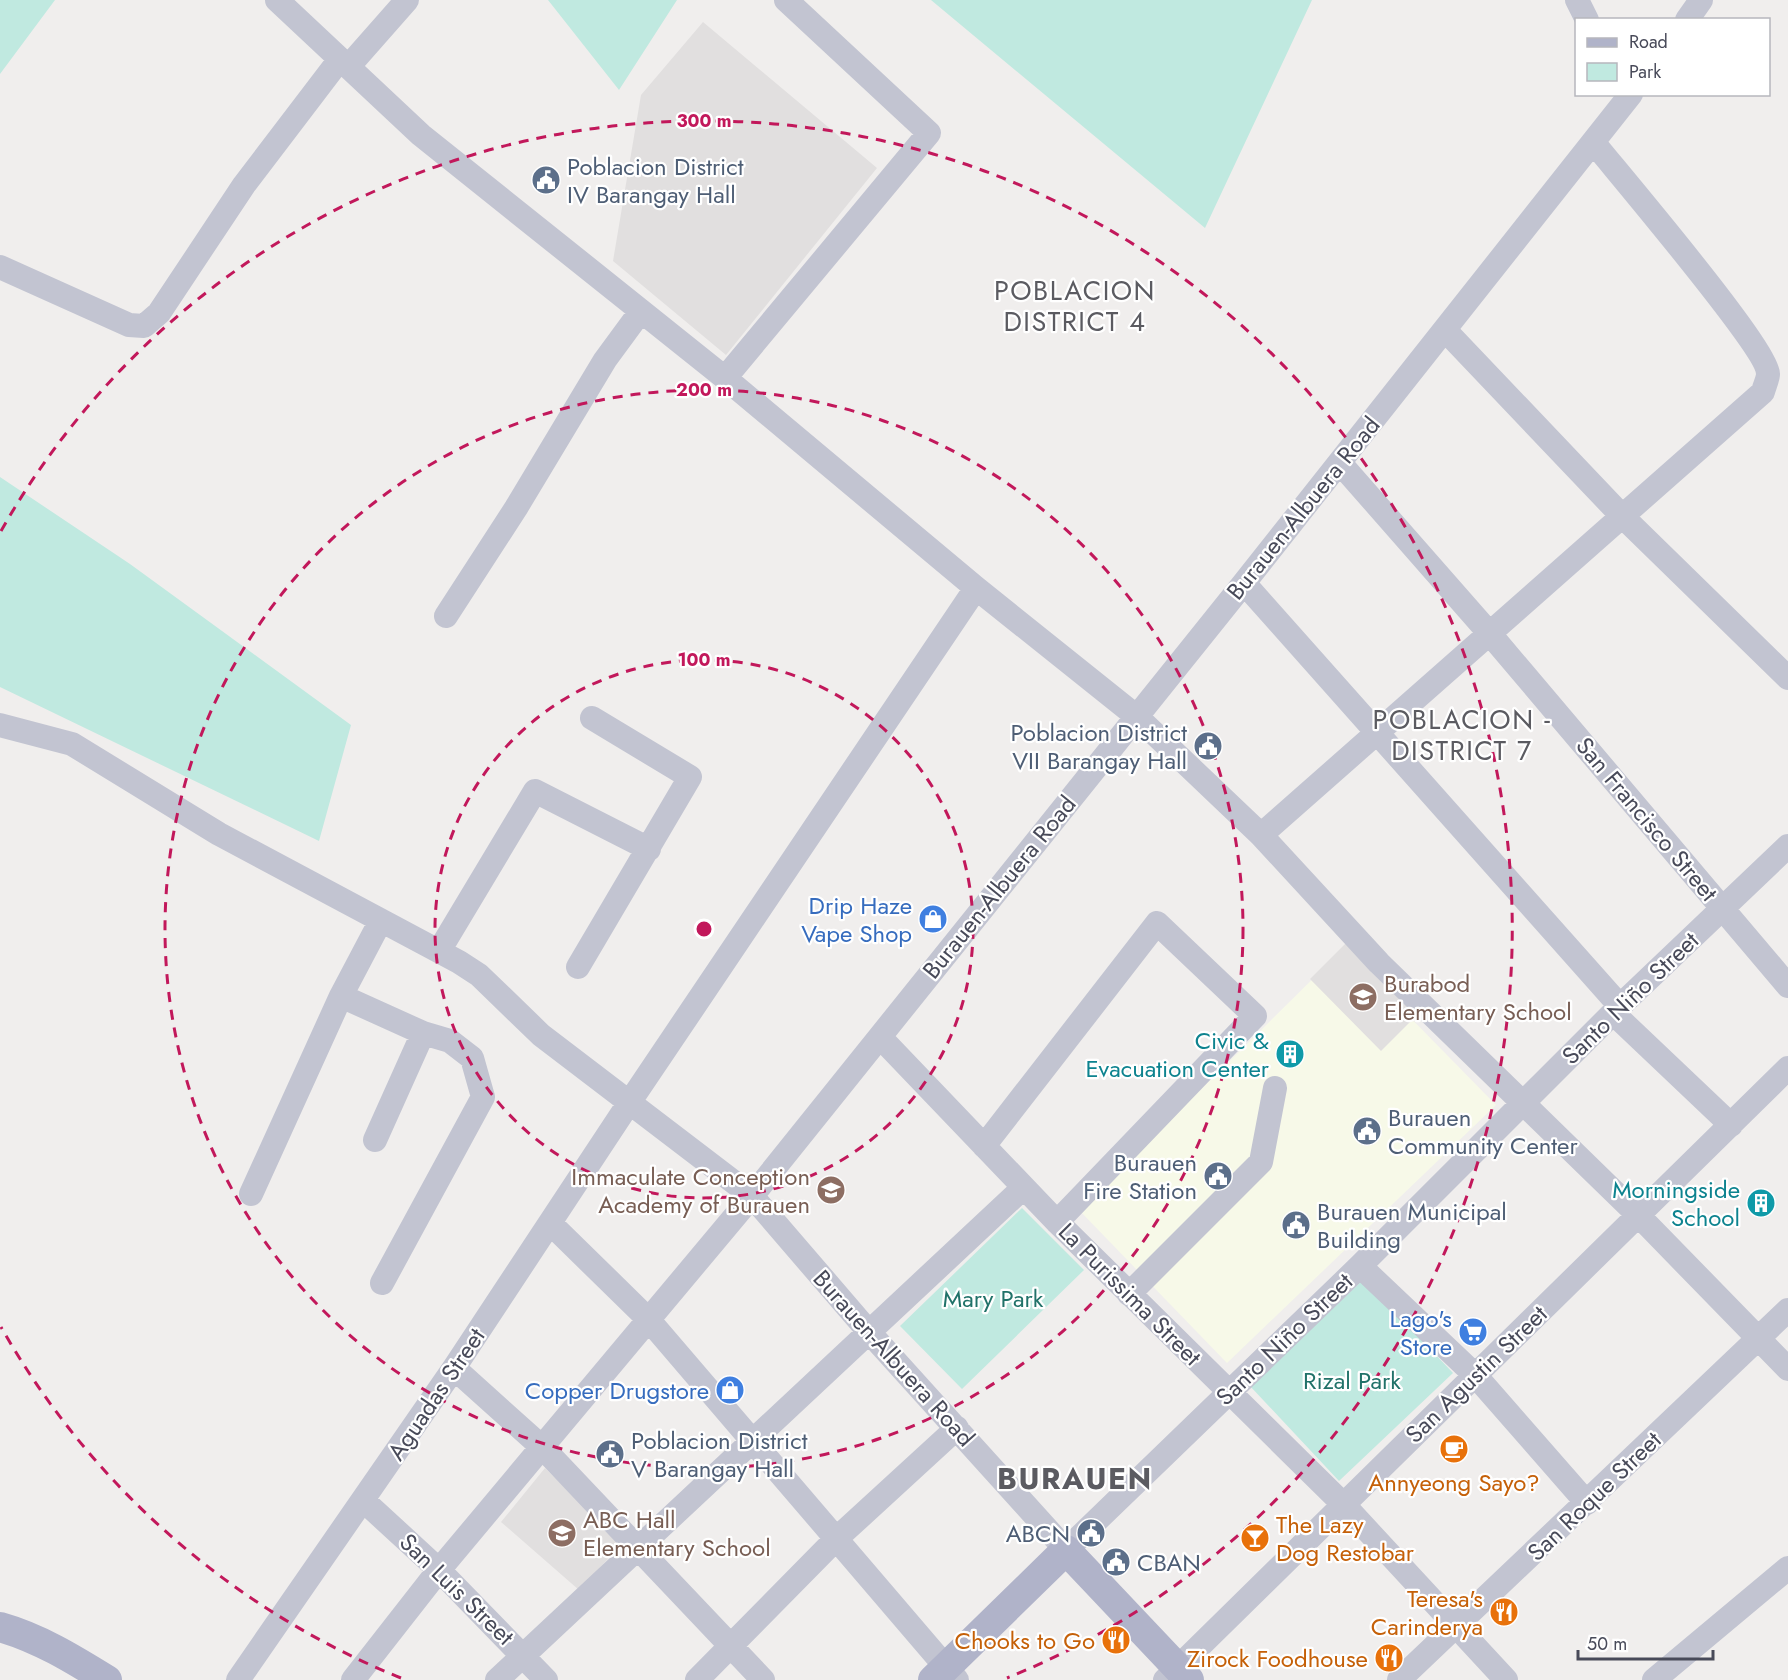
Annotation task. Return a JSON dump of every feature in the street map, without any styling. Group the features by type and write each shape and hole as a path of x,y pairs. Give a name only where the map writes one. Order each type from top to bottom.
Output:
{"main road":[{"path":"1066,1550 1177,1676"},
{"name":"Santo Niño Street","path":"945,1676 1066,1550"},
{"path":"0,1627 21,1633 67,1655 107,1680"}],"street":[{"path":"278,0 421,135 725,378 976,588 1136,716 1260,835 1378,963 1524,1102 1788,1369"},
{"path":"0,267 129,325 144,326 159,313 244,185 344,63 407,0"},
{"path":"725,378 929,133 786,0"},
{"path":"1576,0 1586,18"},
{"path":"1688,18 1701,0"},
{"name":"Burauen-Albuera Road","path":"1066,1550 869,1332 752,1196 1340,463 1629,96"},
{"path":"1260,835 1763,392 1768,374 1761,355 1707,283 1594,143"},
{"path":"446,616 605,360 641,311"},
{"path":"1445,330 1623,516 1788,678"},
{"name":"San Francisco Street","path":"1340,463 1490,634 1788,986"},
{"path":"1244,583 1378,731 1616,1010 1731,1125"},
{"name":"Aguadas Street","path":"238,1680 454,1368 628,1103 976,588"},
{"path":"578,967 690,777 592,718"},
{"path":"0,725 72,744 219,834 380,922 439,951 479,975 541,1035 752,1196 439,1570 353,1680"},
{"path":"439,951 535,791 649,849"},
{"name":"Santo Niño Street","path":"1066,1550 1360,1266 1616,1010 1788,846"},
{"path":"251,1194 341,996 380,922"},
{"path":"984,1146 1157,923 1255,1016 1058,1222"},
{"path":"341,996 423,1033 450,1041 472,1058 483,1097 382,1283"},
{"path":"375,1140 423,1033"},
{"name":"La Purissima Street","path":"879,1037 1023,1188 1344,1505 1506,1680"},
{"name":"San Agustin Street","path":"1177,1676 1344,1505 1788,1068"},
{"path":"1129,1294 1261,1162 1275,1088"},
{"path":"497,1680 1023,1188"},
{"path":"549,1223 648,1319 836,1539 945,1676"},
{"path":"1360,1266 1475,1375 1587,1503"},
{"name":"San Roque Street","path":"1399,1680 1788,1310"},
{"path":"454,1368 543,1448 640,1547 764,1680"},
{"path":"697,1680 836,1539 957,1428"},
{"name":"San Luis Street","path":"364,1501 439,1570 546,1680"},
{"path":"1654,1680 1788,1568"}],"shaded area":[{"path":"703,22 877,168 726,355 613,261 641,95"},
{"name":"Burabod Elementary School","path":"1346,943 1417,1015 1381,1051 1310,979"},
{"path":"1343,949 1496,1105 1227,1363 1079,1210"},
{"name":"ABC Hall Elementary School","path":"545,1468 622,1544 579,1590 501,1522"}],"green space":[{"path":"0,0 55,0 0,74"},
{"path":"548,0 677,0 619,90"},
{"path":"931,0 1312,0 1205,228"},
{"path":"0,477 130,564 351,725 319,841 0,687"},
{"name":"Mary Park","path":"1022,1208 1084,1270 962,1389 900,1326"},
{"name":"Rizal Park","path":"1364,1279 1453,1373 1339,1481 1250,1386"}],"place":[{"name":"Poblacion District IV Barangay Hall","path":"546,180"},
{"name":"Poblacion District VII Barangay Hall","path":"1208,746"},
{"name":"Drip Haze Vape Shop","path":"933,919"},
{"name":"Burabod Elementary School","path":"1363,997"},
{"name":"Civic & Evacuation Center","path":"1290,1054"},
{"name":"Burauen Community Center","path":"1367,1131"},
{"name":"Burauen Fire Station","path":"1218,1176"},
{"name":"Immaculate Conception Academy of Burauen","path":"831,1190"},
{"name":"Morningside School","path":"1761,1203"},
{"name":"Burauen Municipal Building","path":"1296,1225"},
{"name":"Lago's Store","path":"1473,1332"},
{"name":"Copper Drugstore","path":"730,1390"},
{"name":"Annyeong Sayo?","path":"1454,1449"},
{"name":"Poblacion District V Barangay Hall","path":"610,1454"},
{"name":"ABC Hall Elementary School","path":"562,1533"},
{"name":"ABCN","path":"1091,1533"},
{"name":"The Lazy Dog Restobar","path":"1255,1538"},
{"name":"CBAN","path":"1116,1562"},
{"name":"Teresa's Carinderya","path":"1504,1612"},
{"name":"Chooks to Go","path":"1116,1640"},
{"name":"Zirock Foodhouse","path":"1389,1658"}],"district":[{"name":"POBLACION DISTRICT 4","path":"1075,306"},
{"name":"POBLACION - DISTRICT 7","path":"1462,734"},
{"name":"BURAUEN","path":"1075,1478"}]}
